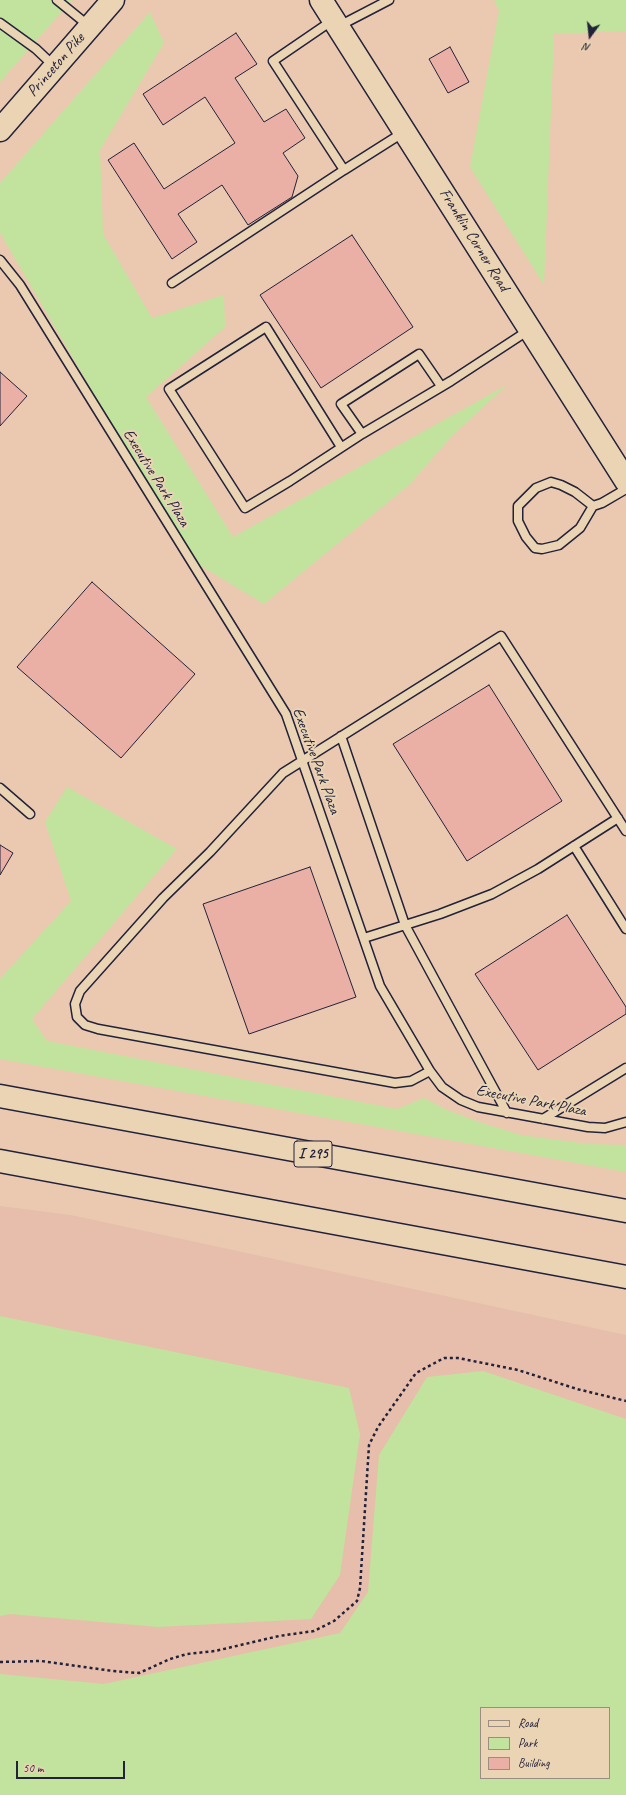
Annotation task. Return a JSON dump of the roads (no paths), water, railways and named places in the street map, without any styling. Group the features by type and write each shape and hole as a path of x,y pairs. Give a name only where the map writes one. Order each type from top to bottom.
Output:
{"main road":[{"name":"Princeton Pike","path":"0,130 54,66 113,0"},
{"name":"Franklin Corner Road","path":"322,0 626,481"},
{"name":"I 295","path":"0,1096 626,1211"},
{"path":"0,1160 626,1277"}],"lane":[{"path":"57,0 89,27"},
{"path":"344,170 273,61 336,23 389,0"},
{"path":"0,23 36,49 54,66"},
{"path":"172,283 344,170 405,132"},
{"name":"Executive Park Plaza","path":"0,260 10,270 24,292 286,714 380,986 430,1071 442,1087 460,1100 478,1107 588,1127 605,1128 626,1122"},
{"path":"341,447 266,327 169,389 245,508 531,329"},
{"path":"362,434 341,404 419,354 441,386"},
{"path":"593,506 575,492 551,482 536,488 518,506 518,522 526,537 536,548 542,549 559,544 580,528 593,506 602,503 626,489"},
{"path":"430,1071 411,1081 395,1083 98,1029 85,1026 76,1017 74,1004 80,991 163,898 210,852 283,773 501,636 626,831"},
{"path":"341,736 405,925 507,1113"},
{"path":"0,788 30,814"},
{"path":"364,938 440,914 492,894 538,869 618,818"},
{"path":"574,846 626,929"},
{"path":"543,1119 626,1068"}]}
